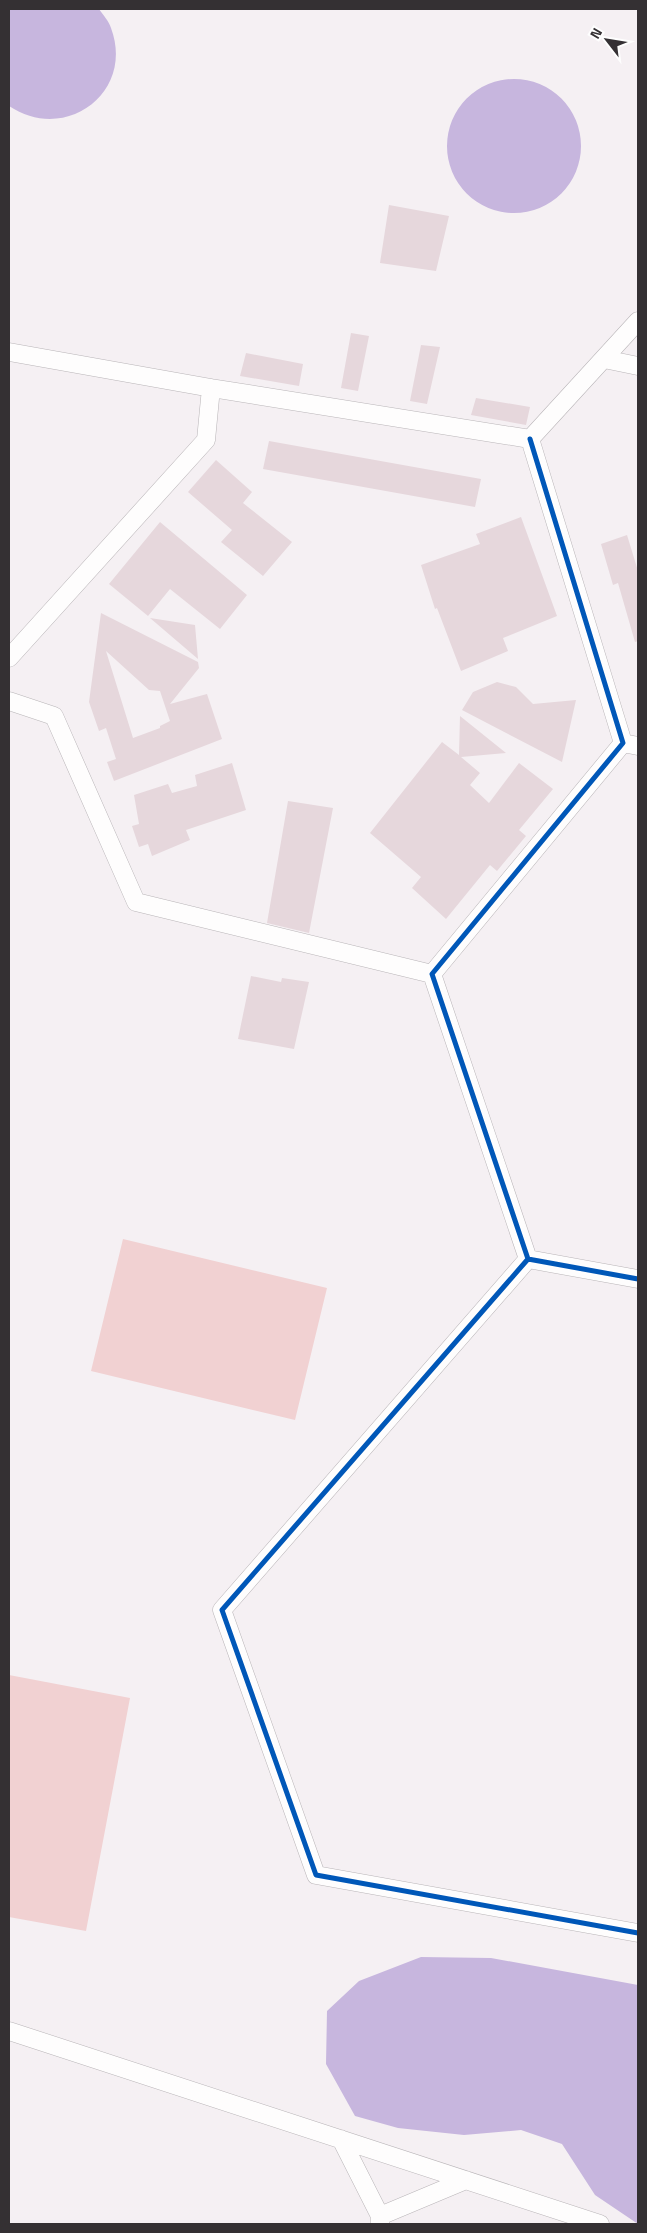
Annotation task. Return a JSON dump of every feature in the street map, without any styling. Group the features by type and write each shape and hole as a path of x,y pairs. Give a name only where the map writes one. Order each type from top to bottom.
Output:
{"street":[{"path":"530,439 638,321"},
{"path":"9,352 211,388 530,439"},
{"path":"604,359 638,366"},
{"path":"9,658 206,440 211,388"},
{"path":"432,974 631,744 530,439"},
{"path":"9,701 54,716 136,902 432,974"},
{"path":"432,974 528,1258"},
{"path":"528,1258 638,1279"},
{"path":"528,1258 222,1610 316,1875 638,1933"},
{"path":"9,2031 600,2224"},
{"path":"341,2139 380,2220 466,2180"}],"shaded area":[{"path":"9,9 99,9 110,25 116,51 113,73 104,91 90,105 73,115 52,119 31,116 9,106"},
{"path":"514,79 540,84 551,90 561,99 570,109 576,120 581,146 576,172 570,183 561,193 551,202 540,208 514,213 488,208 477,202 467,193 458,183 452,172 447,146 452,120 458,109 467,99 477,90 488,84"},
{"path":"123,1239 327,1288 295,1420 91,1371"},
{"path":"9,1675 130,1698 86,1931 9,1917"},
{"path":"421,1957 491,1958 638,1985 638,2224 595,2195 562,2144 521,2130 464,2135 398,2128 355,2116 326,2064 327,2011 359,1981"}],"building":[{"path":"389,205 449,216 436,271 380,263"},
{"path":"351,333 369,336 358,391 341,388"},
{"path":"421,345 440,347 427,404 410,401"},
{"path":"246,353 303,364 299,386 240,376"},
{"path":"476,398 530,407 526,425 471,415"},
{"path":"269,441 481,479 475,507 263,469"},
{"path":"216,460 252,492 243,503 292,542 263,576 221,542 232,530 188,492"},
{"path":"521,517 557,616 503,638 508,651 461,671 437,608 435,609 421,565 480,544 476,534"},
{"path":"160,522 247,595 220,629 170,589 148,616 109,584"},
{"path":"627,535 638,571 638,641 635,642 618,583 613,585 601,544"},
{"path":"101,613 198,662 199,668 170,704 207,694 222,739 114,781 107,762 116,759 106,728 99,731 89,702","holes":["106,651 149,690 160,691 170,721 160,726 160,728 133,738"]},
{"path":"150,618 195,625 198,659"},
{"path":"497,682 516,687 533,704 576,700 562,762 462,710 473,692"},
{"path":"460,716 506,753 461,757 480,773 470,785 489,803 519,763 553,789 519,830 526,836 497,871 490,865 446,919 412,888 421,877 370,833 442,742 459,755"},
{"path":"232,763 246,810 186,830 190,840 152,856 148,844 139,847 132,826 139,824 134,795 168,784 172,793 197,786 195,775"},
{"path":"288,801 333,808 309,933 267,923"},
{"path":"251,976 281,982 282,978 309,982 294,1049 238,1039"}],"cycle path":[{"path":"528,1259 432,974 623,743 530,439"},
{"path":"638,1279 528,1259 222,1610 316,1875 638,1933"}]}
